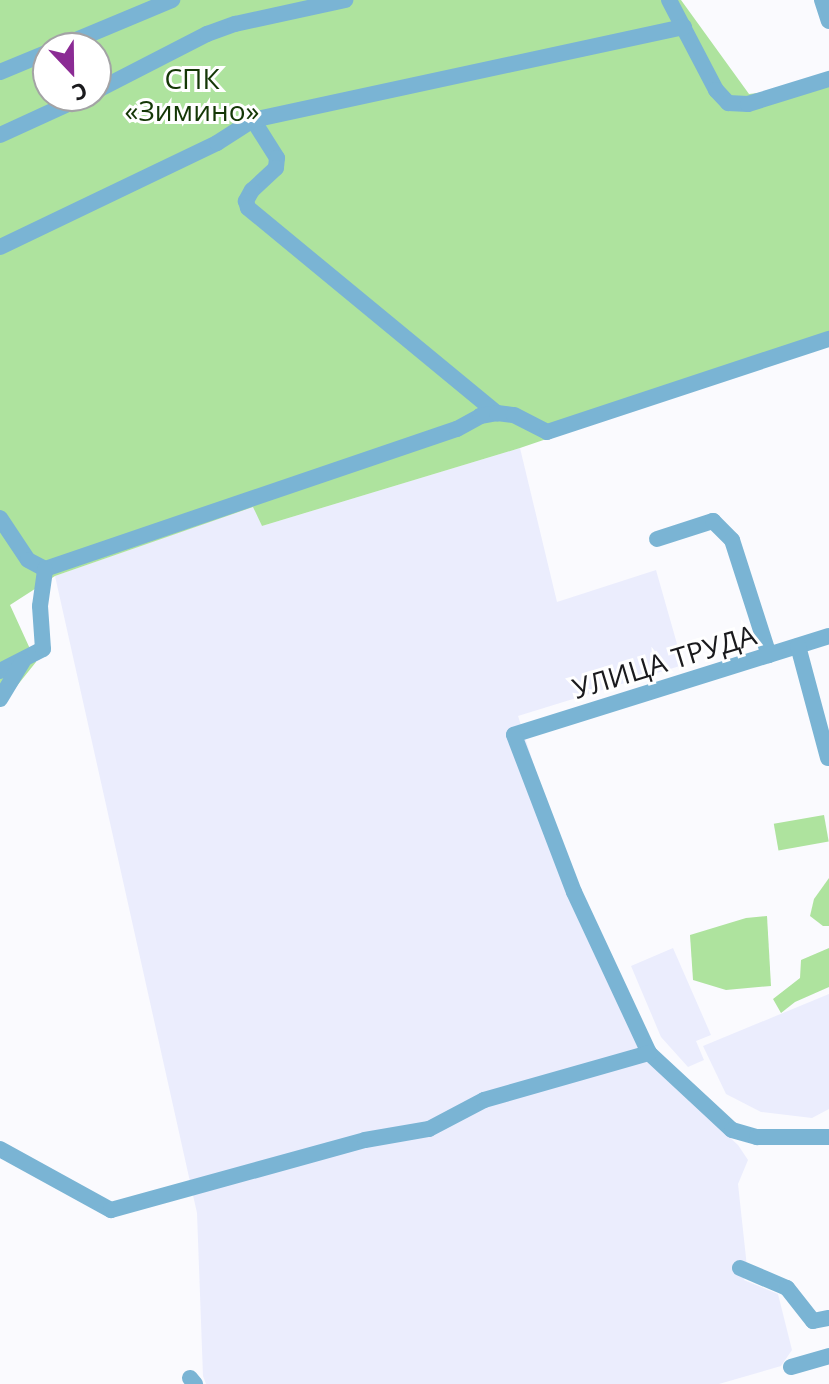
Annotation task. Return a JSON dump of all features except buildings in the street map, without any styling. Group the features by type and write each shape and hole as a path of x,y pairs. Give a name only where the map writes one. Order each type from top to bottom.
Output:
{"street":[{"path":"95,32 172,0"},
{"path":"112,83 207,34 345,0"},
{"path":"669,0 716,90 728,103 748,104 829,79"},
{"path":"822,0 829,21"},
{"path":"0,247 217,143 253,120 684,27"},
{"path":"0,72 32,59"},
{"path":"0,135 50,112"},
{"path":"253,120 277,158 276,168 252,190 246,201 248,208 497,413"},
{"path":"0,518 28,560 45,569 497,413 514,415 547,432 829,339"},
{"path":"657,539 713,521 732,540 769,655"},
{"path":"0,671 43,649 40,606 45,569"},
{"name":"УЛИЦА ТРУДА","path":"649,1053 574,892 514,735 829,636"},
{"path":"798,646 828,758"},
{"path":"0,699 23,661"},
{"path":"0,1149 111,1210 365,1140 429,1129 484,1100 649,1053 732,1130 757,1137 829,1137"},
{"path":"740,1149 757,1137"},
{"path":"740,1268 787,1288 813,1321 829,1318"},
{"path":"791,1367 829,1356"}],"shaded area":[{"path":"520,448 557,602 656,570 683,665 518,716 560,845 645,1060 738,1145 748,1160 738,1184 747,1267 744,1280 778,1294 792,1350 781,1366 719,1384 206,1384 203,1376 197,1213 55,576 254,506 262,526"},
{"path":"673,948 711,1035 696,1041 704,1060 688,1067 661,1037 631,966"},
{"path":"829,994 829,1109 812,1118 761,1112 726,1094 703,1046"}],"green space":[{"name":"СПК «Зимино»","path":"0,0 681,0 749,94 829,84 829,343 520,448 262,526 253,507 55,576 10,605 36,662 0,707"},
{"path":"824,815 829,842 778,850 774,824"},
{"path":"829,878 829,926 823,926 810,916 814,899"},
{"path":"767,916 771,986 726,990 693,980 690,935 746,918"},
{"path":"829,948 829,987 795,1002 781,1013 773,999 800,978 801,960"}]}
